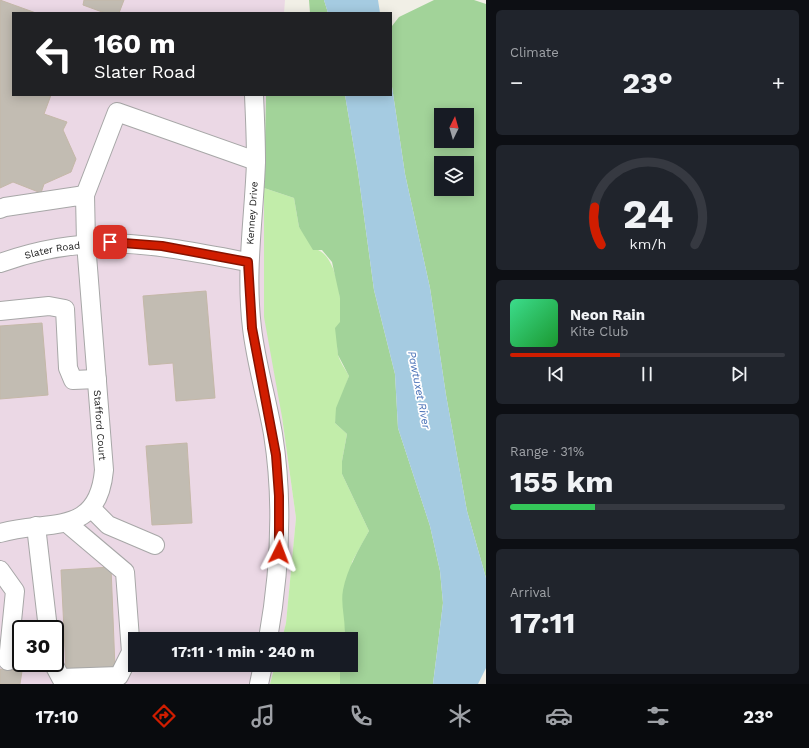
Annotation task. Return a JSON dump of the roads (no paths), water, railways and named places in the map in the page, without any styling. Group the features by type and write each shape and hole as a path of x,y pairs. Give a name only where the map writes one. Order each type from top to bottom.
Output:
{"street":[{"name":"Kenney Drive","path":"254,96 256,161 248,262 252,328 273,434 279,496 280,540 276,588 269,632"},
{"path":"0,209 85,195 118,112 256,161"},
{"name":"Stafford Court","path":"0,533 36,526 67,523 82,516 91,508 98,499 101,490 104,470 86,244 85,195"},
{"name":"Slater Road","path":"0,263 52,248 86,244 139,243 248,262"},
{"path":"0,311 49,306 65,309 68,368 73,380 97,379"},
{"path":"91,508 108,525 155,545"},
{"path":"58,672 61,678 119,676 131,652 125,572 67,523"},
{"path":"36,526 47,620"},
{"path":"0,570 15,591 8,661"},
{"path":"259,684 262,672"}],"water":[{"path":"324,0 378,0 380,12 328,12"},
{"name":"Pawtuxet River","path":"392,87 405,174 430,288 446,395 467,511 486,578 486,668 478,684 433,684 443,603 440,571 430,526 398,428 395,374 374,290 358,172 345,96 392,96"}]}
